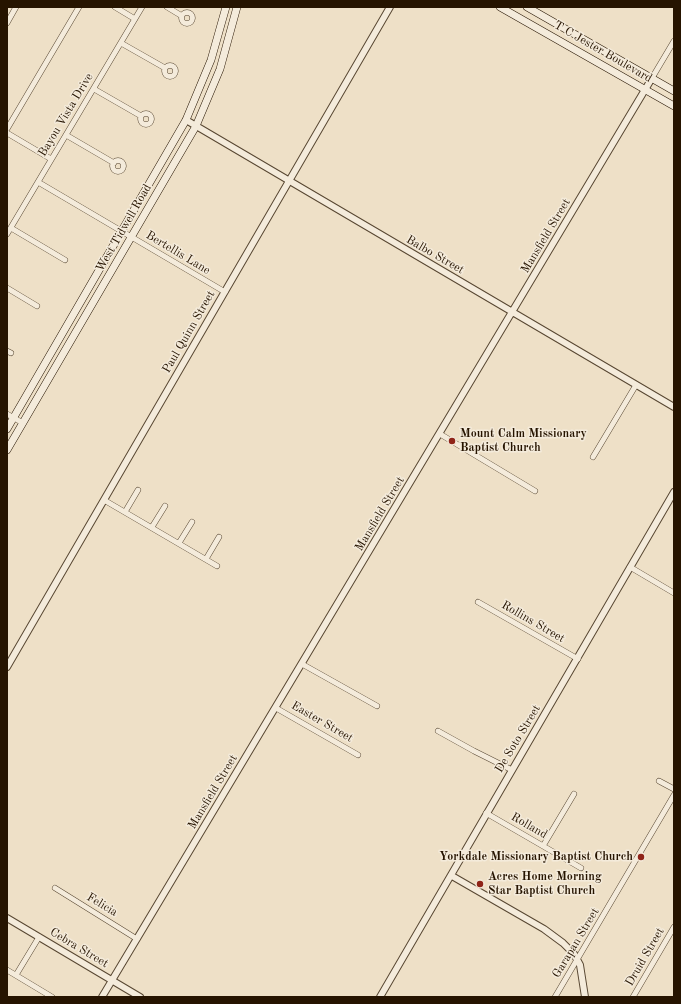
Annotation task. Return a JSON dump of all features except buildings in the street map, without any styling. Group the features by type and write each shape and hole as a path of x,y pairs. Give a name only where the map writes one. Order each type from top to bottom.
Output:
{"main road":[{"name":"West Tidwell Road","path":"7,429 10,416 67,325 186,120 203,82 226,7"},
{"name":"West Tidwell Road","path":"7,450 196,126 216,80 237,7"},
{"name":"T C Jester Boulevard","path":"500,7 674,106"},
{"name":"T C Jester Boulevard","path":"527,7 674,91"},
{"path":"219,33 229,36"},
{"path":"572,48 579,37"},
{"path":"67,325 77,331"}],"street":[{"path":"7,23 16,7"},
{"path":"7,129 79,7"},
{"path":"115,7 135,19"},
{"name":"Bayou Vista Drive","path":"7,234 142,7"},
{"path":"167,7 182,16"},
{"name":"Paul Quinn Street","path":"7,667 390,7"},
{"name":"Mansfield Street","path":"102,997 513,313 674,41"},
{"path":"121,43 164,68"},
{"path":"94,89 141,116"},
{"name":"Balbo Street","path":"186,120 289,182 674,407"},
{"path":"7,133 51,159"},
{"path":"66,135 114,163"},
{"name":"Bertellis Lane","path":"38,182 225,292"},
{"path":"10,228 65,260"},
{"path":"7,288 37,306"},
{"path":"594,457 636,385"},
{"path":"10,416 23,423"},
{"path":"440,434 535,491"},
{"path":"125,512 138,490"},
{"name":"De Soto Street","path":"380,997 452,876 486,813 578,659 674,492"},
{"path":"104,500 217,566"},
{"path":"152,527 165,506"},
{"path":"179,543 192,522"},
{"path":"206,559 219,537"},
{"path":"630,568 674,593"},
{"name":"Rollins Street","path":"478,602 578,659"},
{"path":"302,664 376,706"},
{"name":"Easter Street","path":"276,708 358,755"},
{"path":"438,731 512,770"},
{"path":"659,780 674,789"},
{"path":"543,846 574,794"},
{"name":"Garapan Street","path":"555,997 674,795"},
{"name":"Rolland","path":"486,813 581,868"},
{"path":"452,876 550,933 569,948 578,959 584,979 585,997"},
{"name":"Felicia","path":"56,888 138,938"},
{"name":"Cebra Street","path":"7,918 140,997"},
{"name":"Druid Street","path":"633,997 674,927"},
{"path":"16,975 39,937"},
{"path":"7,970 52,997"}],"place":[{"name":"Mount Calm Missionary Baptist Church","path":"452,441"},
{"name":"Yorkdale Missionary Baptist Church","path":"641,857"},
{"name":"Acres Home Morning Star Baptist Church","path":"480,884"}]}
